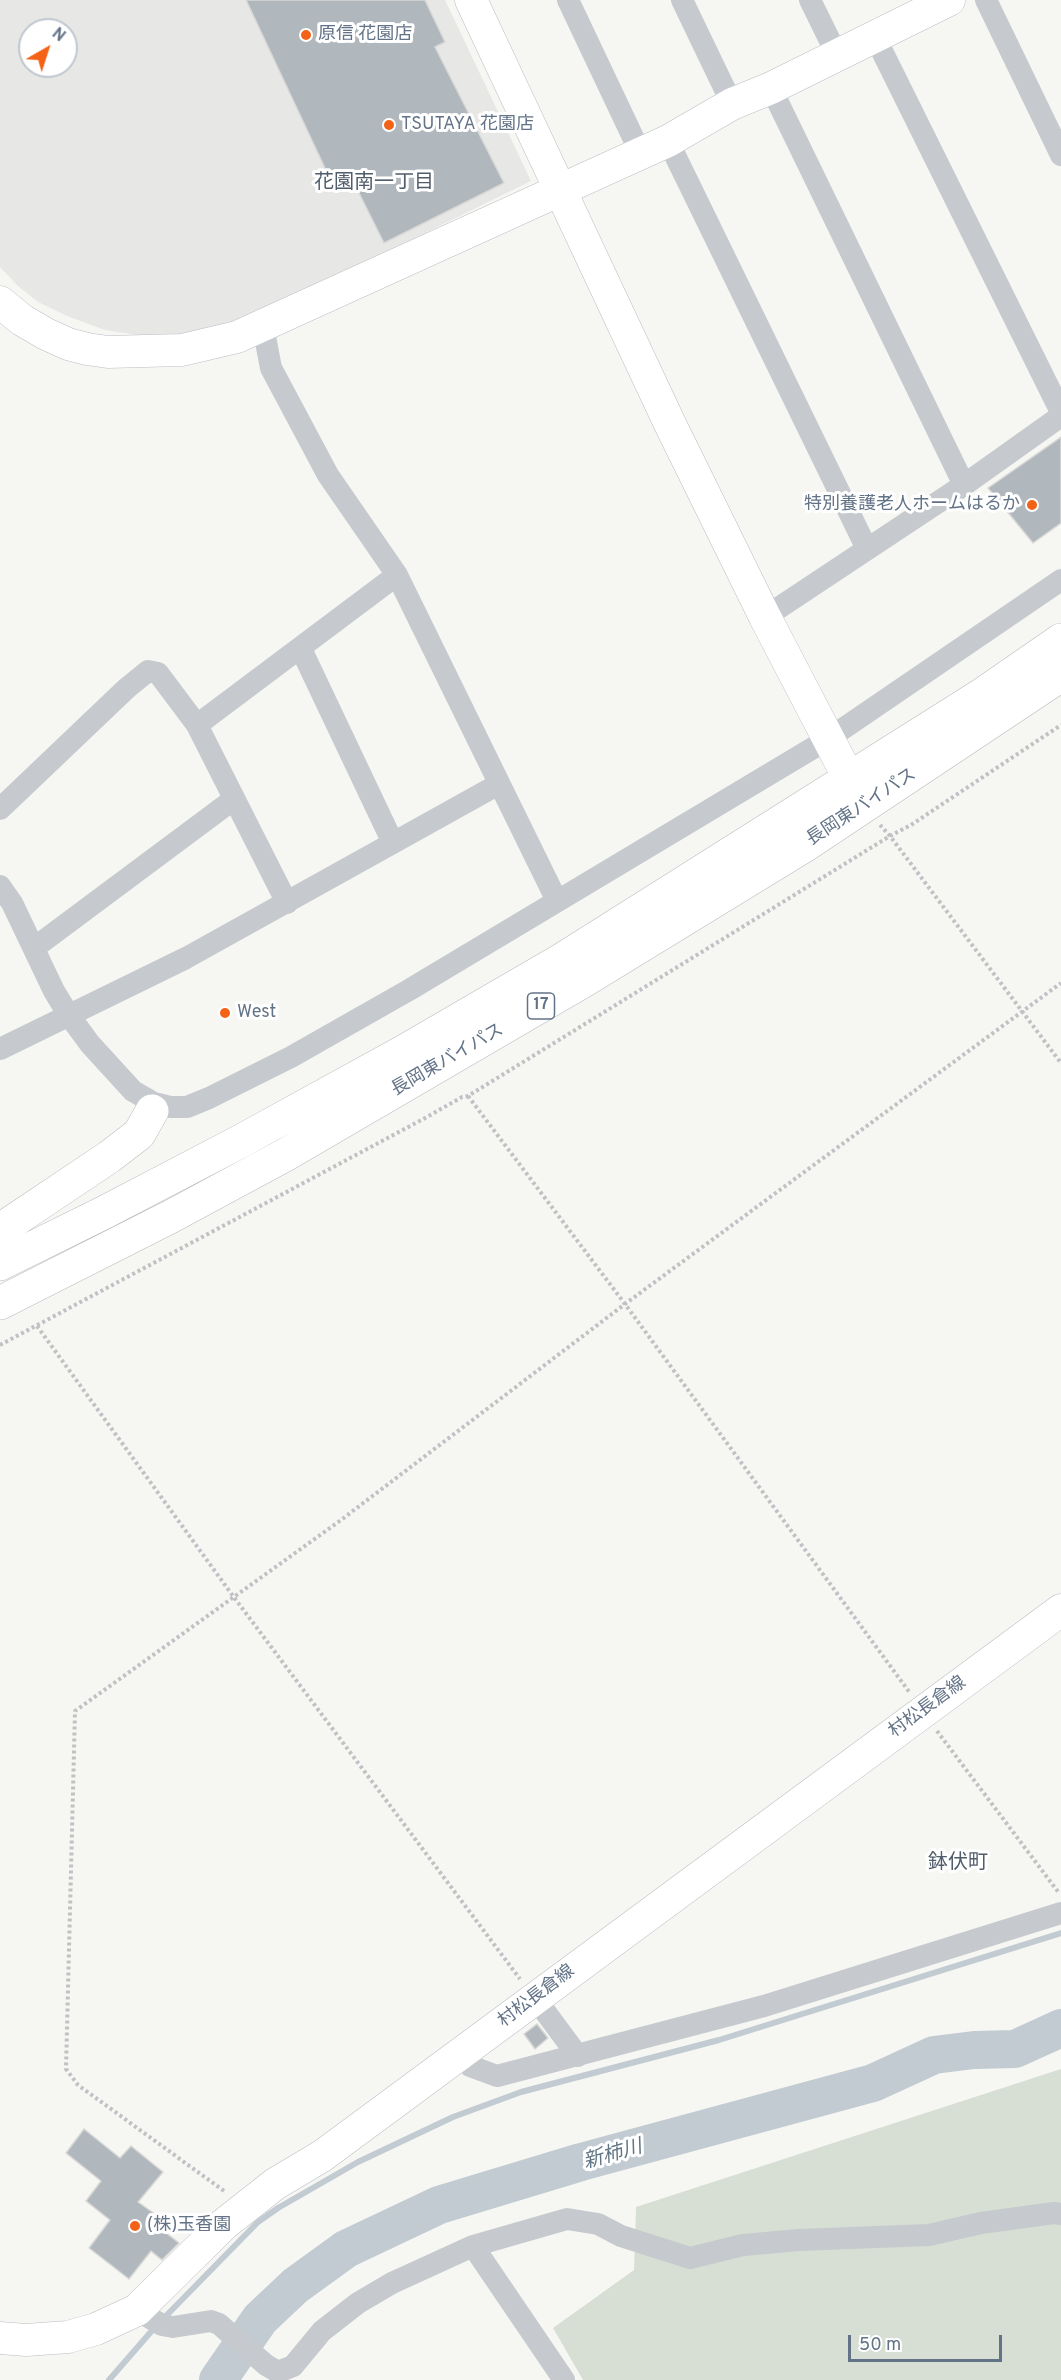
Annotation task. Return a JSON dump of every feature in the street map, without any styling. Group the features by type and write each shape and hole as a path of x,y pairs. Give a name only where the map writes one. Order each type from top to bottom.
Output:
{"highway":[{"name":"長岡東バイパス","path":"0,1264 240,1141 403,1052 563,958 980,696 1061,640"},
{"name":"長岡東バイパス","path":"0,1303 170,1217 285,1155 575,986 804,846 1061,675"},
{"path":"0,1230 109,1157 139,1134 153,1107"}],"street":[{"path":"471,0 559,192 765,617 834,751"},
{"path":"568,0 654,146 867,549"},
{"path":"682,0 732,104"},
{"path":"810,0 837,55"},
{"path":"986,0 1061,154"},
{"path":"0,302 22,320 46,334 68,344 108,352 158,352 205,347 237,337 559,192 654,146 732,104 771,88 875,37 937,2"},
{"path":"765,617 964,484 1061,414 875,37"},
{"path":"771,88 964,484"},
{"path":"263,326 271,368 323,465 397,575 557,901"},
{"path":"197,725 397,575"},
{"path":"0,886 12,903 54,991 90,1044 133,1091 153,1107 187,1107 210,1098 321,1040 678,831 834,751 1061,580"},
{"path":"301,649 393,843"},
{"path":"0,809 127,688 148,671 158,673 197,725 288,903"},
{"path":"0,1049 177,963 499,784"},
{"path":"34,948 234,799"},
{"name":"村松長倉線","path":"0,2338 26,2340 68,2337 96,2330 137,2310 223,2225 275,2184 322,2156 462,2054 1061,1610"},
{"path":"462,2054 470,2066 497,2076 764,2006 1061,1913"},
{"path":"535,1998 578,2056"},
{"path":"137,2310 162,2325 173,2327 211,2321 219,2324 266,2365 278,2372 293,2366 322,2331 358,2303 392,2283 473,2246 567,2219 598,2224 621,2236 690,2258 743,2245 799,2240 929,2235 981,2223 1054,2212 1061,2214"},
{"path":"473,2246 564,2380"}],"path":[{"path":"0,1345 427,1117 462,1096 468,1096 911,825 1061,725"},
{"path":"877,823 890,836 1061,1063"},
{"path":"245,2207 78,2085 66,2069 75,1711 396,1479 625,1304 1061,983"},
{"path":"468,1096 625,1304 923,1712 1061,1896"},
{"path":"37,1326 233,1596 535,1998"}],"shaded area":[{"path":"0,0 445,0 531,181 415,238 216,329 179,336 137,335 105,330 38,302 0,267"},
{"path":"1061,2069 1061,2380 583,2380 553,2328 634,2270 636,2207"}],"building":[{"name":"TSUTAYA 花園店","path":"246,0 425,0 445,42 435,47 504,183 384,243 350,175 332,183"},
{"name":"特別養護老人ホームはるか","path":"1061,437 1061,523 1033,543 988,488"},
{"path":"537,2024 548,2038 535,2049 524,2034"},
{"name":"(株)玉香園","path":"84,2129 120,2158 131,2146 163,2172 138,2202 166,2222 161,2229 179,2243 162,2260 151,2251 129,2279 89,2248 110,2220 86,2201 101,2181 66,2153"}],"waterway":[{"path":"163,2319 258,2222 278,2208 358,2162 453,2117 521,2092 719,2040 1061,1933"},
{"name":"新柿川","path":"218,2380 260,2319 295,2286 346,2249 439,2205 581,2162 873,2083 934,2055 974,2050 1015,2049 1061,2028"},
{"path":"109,2380 156,2326"}],"place":[{"name":"原信 花園店","path":"306,35"},
{"name":"TSUTAYA 花園店","path":"389,125"},
{"name":"特別養護老人ホームはるか","path":"1032,505"},
{"name":"West","path":"225,1013"},
{"name":"(株)玉香園","path":"135,2226"}],"district":[{"name":"花園南一丁目","path":"374,184"},
{"name":"鉢伏町","path":"958,1864"}]}
